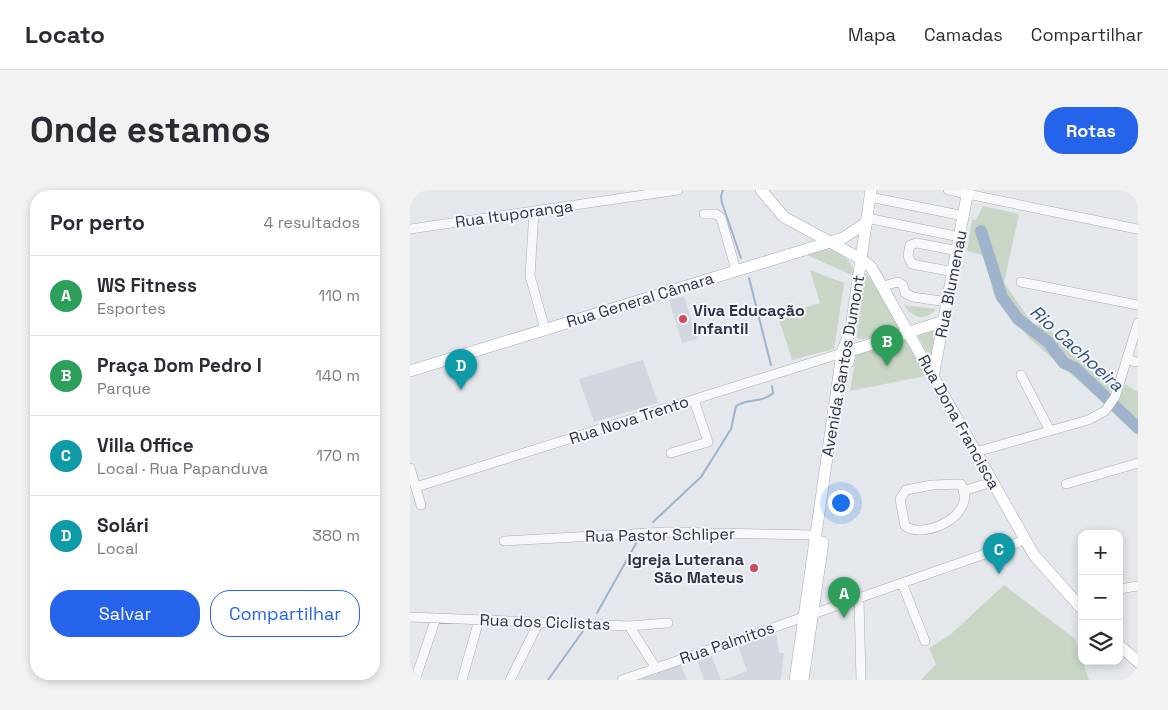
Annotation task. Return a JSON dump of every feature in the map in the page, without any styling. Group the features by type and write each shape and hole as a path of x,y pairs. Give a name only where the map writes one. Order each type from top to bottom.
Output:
{"main road":[{"name":"Rua Dona Francisca","path":"761,190 778,212 804,230 871,267 1025,540 1041,564 1078,605"},
{"name":"Rua Blumenau","path":"933,377 958,251 967,192"},
{"name":"Avenida Santos Dumont","path":"803,680 816,535 852,340 851,328 870,194"},
{"name":"Rua General Câmara","path":"410,371 828,242 849,235 867,220"},
{"path":"796,252 804,241 804,230"},
{"name":"Rua Nova Trento","path":"850,351 944,321"},
{"name":"Avenida Santos Dumont","path":"795,680 808,615 850,351"},
{"path":"1123,648 1136,658"}],"street":[{"name":"Rua Ituporanga","path":"410,229 678,190"},
{"path":"948,190 967,192 1137,229"},
{"path":"870,194 964,216"},
{"path":"534,211 530,276 545,329"},
{"path":"704,214 716,214 721,218 736,270"},
{"path":"867,220 960,237"},
{"path":"954,272 912,264 908,260 910,245 916,243 958,251"},
{"path":"883,286 898,282 903,285 905,293 913,298 948,302"},
{"path":"1021,282 1138,305"},
{"path":"976,452 1094,418 1112,403 1138,323"},
{"name":"Rua Nova Trento","path":"416,488 850,351"},
{"path":"1127,360 1138,362"},
{"path":"1021,375 1050,431"},
{"path":"671,453 708,442 694,400"},
{"path":"1066,484 1138,463"},
{"path":"410,468 421,505"},
{"path":"963,491 992,482"},
{"path":"961,484 963,491 963,502 956,517 950,522 917,530 905,526 900,498 906,490 932,485 961,484"},
{"name":"Rua Pastor Schliper","path":"504,541 686,531 816,535"},
{"name":"Rua Palmitos","path":"622,680 1025,540"},
{"path":"902,583 925,641"},
{"path":"1123,588 1138,586"},
{"path":"1070,597 1078,596"},
{"path":"859,598 861,680"},
{"name":"Rua dos Ciclistas","path":"410,617 629,626 656,668"},
{"path":"415,680 436,618"},
{"path":"462,680 479,620"},
{"path":"510,680 539,622"},
{"path":"629,626 668,623"}],"shaded area":[{"name":"Viva Educação Infantil","path":"684,296 697,339 682,343 669,300"},
{"path":"643,360 658,403 594,422 579,379"},
{"path":"776,633 779,653 784,653 781,680 723,680 747,671 738,645"},
{"path":"711,654 721,680 704,680 697,660"},
{"path":"681,665 687,680 637,680"}],"green space":[{"path":"983,206 1019,214 1004,283 1033,324 1044,325 1098,377 1114,381 1112,391 1102,401 1030,339 994,295 985,256 967,251 972,220 976,220"},
{"path":"816,249 836,251 841,254 850,263 854,276 807,255"},
{"path":"810,270 844,283 834,349 792,360 778,316 820,303"},
{"path":"864,272 873,282 901,330 864,339 857,338"},
{"path":"904,305 936,309 927,316 919,317 911,313"},
{"path":"937,329 931,361 918,336"},
{"path":"906,339 925,376 850,391 856,355"},
{"path":"1125,384 1138,392 1138,427 1134,419 1121,409 1117,402"},
{"path":"1004,585 1075,639 1078,648 1078,665 1084,665 1089,680 921,680 936,664 929,648 950,635"}],"waterway":[{"path":"723,190 721,196 722,203 741,258"},
{"name":"Rio Cachoeira","path":"981,231 1002,297 1018,319 1048,342 1064,363 1075,368 1138,428"},
{"path":"749,278 771,365"},
{"path":"653,522 701,477 731,429 736,406 769,396 773,393 772,386"},
{"path":"597,613 638,540"},
{"path":"548,680 583,631"}],"place":[{"name":"Viva Educação Infantil","path":"683,319"},
{"name":"Praça Dom Pedro I","path":"887,366"},
{"name":"Solári","path":"461,390"},
{"name":"Igreja Luterana São Mateus","path":"754,568"},
{"name":"Villa Office","path":"999,574"},
{"name":"WS Fitness","path":"844,618"}]}
